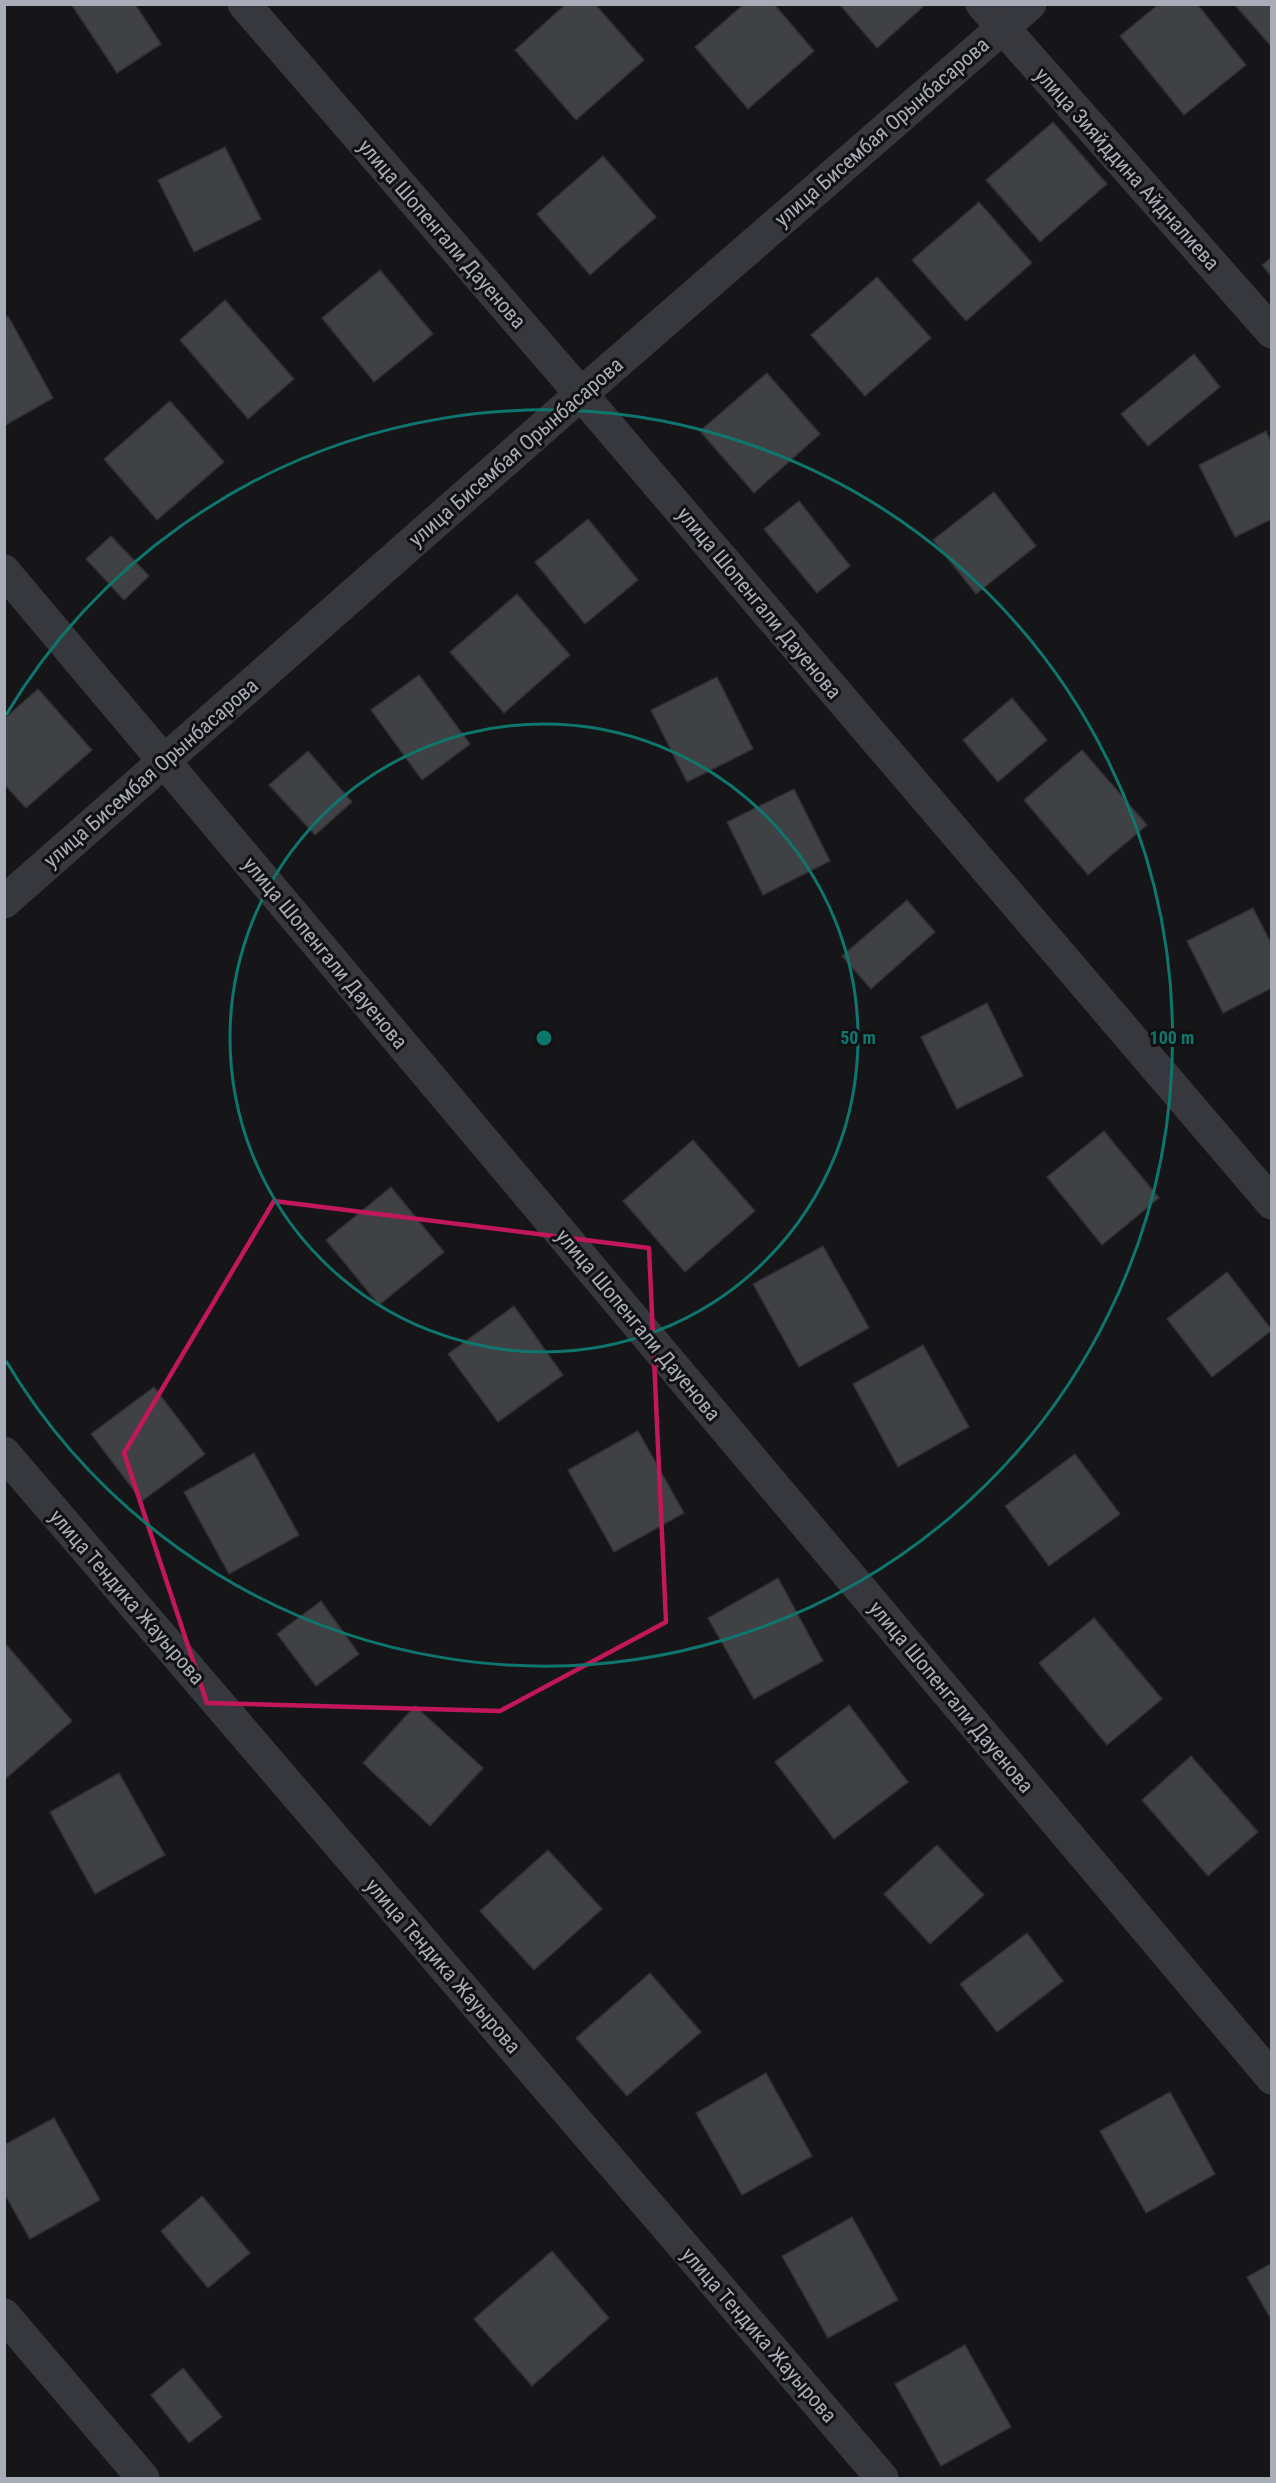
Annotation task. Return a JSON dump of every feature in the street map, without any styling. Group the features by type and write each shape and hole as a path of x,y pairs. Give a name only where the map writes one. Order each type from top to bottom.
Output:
{"street":[{"name":"улица Шопенгали Дауенова","path":"244,4 581,394 1272,1203"},
{"name":"улица Бисембая Орынбасарова","path":"4,902 581,394 992,16 1030,4"},
{"name":"улица Зияйддина Айдналиева","path":"992,16 1272,332"},
{"name":"улица Шопенгали Дауенова","path":"4,571 1272,2078"},
{"name":"улица Тендика Жауырова","path":"4,1453 882,2478"},
{"path":"4,2315 143,2478"}],"highlighted area":[{"path":"274,1201 649,1248 666,1622 500,1711 207,1703 124,1453"}],"building":[{"path":"71,4 135,4 161,44 117,73"},
{"path":"566,4 595,4 644,60 576,120 515,50"},
{"path":"744,4 774,4 814,51 748,109 695,47"},
{"path":"839,4 926,4 877,48"},
{"path":"1159,4 1197,4 1246,65 1184,115 1120,36"},
{"path":"1234,4 1272,4 1272,47"},
{"path":"1053,122 1107,184 1040,242 986,180"},
{"path":"225,147 261,219 194,252 158,180"},
{"path":"603,156 656,217 590,275 537,214"},
{"path":"979,202 1032,263 966,321 912,260"},
{"path":"1272,257 1272,277 1262,265"},
{"path":"380,270 433,334 374,382 322,318"},
{"path":"877,277 931,338 865,396 811,335"},
{"path":"225,300 294,379 248,419 180,340"},
{"path":"8,316 53,398 4,426 4,318"},
{"path":"1194,354 1220,387 1148,446 1121,414"},
{"path":"767,373 820,434 754,493 700,431"},
{"path":"170,401 224,462 157,520 104,459"},
{"path":"1266,431 1272,443 1272,519 1235,537 1199,465"},
{"path":"994,492 1036,546 976,594 933,540"},
{"path":"799,501 850,566 817,593 764,529"},
{"path":"588,519 638,580 585,624 535,562"},
{"path":"111,536 149,576 124,600 86,559"},
{"path":"517,594 570,655 504,713 450,652"},
{"path":"419,675 470,744 422,780 371,710"},
{"path":"717,677 753,749 687,782 651,710"},
{"path":"38,689 92,750 26,808 4,784 4,719"},
{"path":"1012,698 1047,740 998,782 963,740"},
{"path":"1082,750 1147,825 1088,875 1024,800"},
{"path":"308,751 352,802 315,835 269,785"},
{"path":"794,789 830,861 763,895 727,822"},
{"path":"907,900 935,932 871,989 842,956"},
{"path":"1253,908 1272,945 1272,988 1223,1013 1187,941"},
{"path":"987,1003 1023,1076 957,1109 921,1037"},
{"path":"1104,1131 1159,1198 1102,1245 1047,1177"},
{"path":"693,1140 755,1211 685,1272 623,1201"},
{"path":"391,1187 444,1252 379,1305 326,1240"},
{"path":"823,1246 869,1328 799,1367 753,1284"},
{"path":"1227,1272 1272,1330 1212,1377 1167,1319"},
{"path":"514,1306 563,1375 498,1422 448,1354"},
{"path":"923,1345 969,1427 898,1467 853,1384"},
{"path":"154,1387 205,1454 142,1501 91,1434"},
{"path":"638,1431 684,1513 614,1552 568,1470"},
{"path":"254,1453 299,1535 229,1574 184,1492"},
{"path":"1075,1454 1120,1514 1049,1566 1005,1506"},
{"path":"778,1578 823,1661 754,1699 708,1618"},
{"path":"321,1601 359,1654 316,1686 277,1634"},
{"path":"1094,1618 1162,1699 1107,1745 1039,1663"},
{"path":"4,1642 72,1721 4,1780"},
{"path":"849,1705 908,1782 834,1839 775,1762"},
{"path":"415,1706 483,1768 430,1826 363,1763"},
{"path":"1191,1756 1258,1832 1208,1876 1142,1800"},
{"path":"119,1773 165,1855 95,1894 50,1812"},
{"path":"937,1845 984,1895 930,1944 884,1894"},
{"path":"548,1850 602,1909 534,1970 480,1911"},
{"path":"1027,1933 1063,1981 997,2032 960,1984"},
{"path":"650,1973 701,2032 627,2096 576,2038"},
{"path":"766,2073 812,2156 742,2195 696,2113"},
{"path":"1170,2092 1215,2174 1146,2213 1100,2131"},
{"path":"54,2118 100,2200 30,2239 4,2193 4,2145"},
{"path":"202,2196 250,2253 208,2288 161,2231"},
{"path":"852,2217 898,2300 828,2338 782,2256"},
{"path":"552,2251 609,2318 532,2386 474,2319"},
{"path":"1272,2263 1272,2321 1247,2277"},
{"path":"965,2345 1011,2427 941,2466 895,2384"},
{"path":"183,2368 222,2417 189,2443 151,2395"}]}
